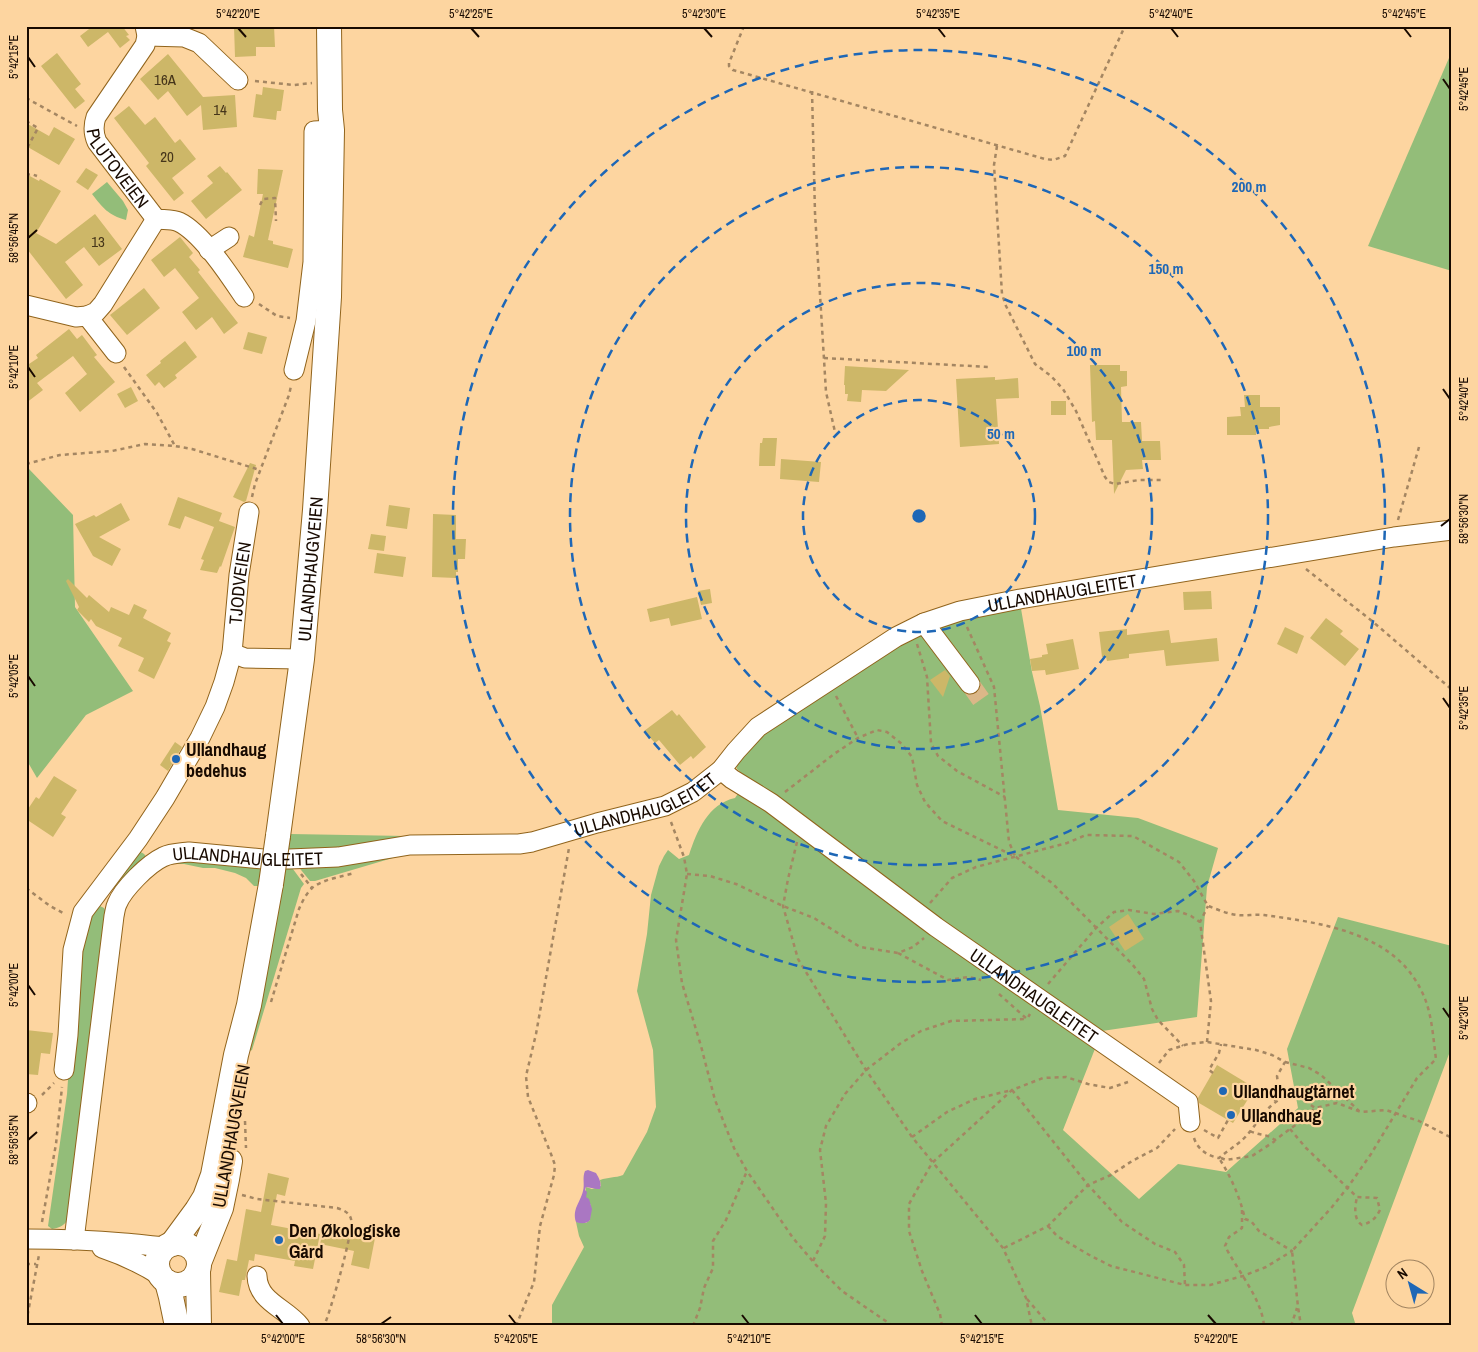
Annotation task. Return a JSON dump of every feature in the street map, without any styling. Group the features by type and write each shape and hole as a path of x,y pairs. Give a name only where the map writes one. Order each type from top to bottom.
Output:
{"main road":[{"name":"ULLANDHAUGVEIEN","path":"199,1326 198,1267 221,1208 228,1179 245,1055 260,1004 271,884 302,659 315,510 329,297 332,130 329,26"},
{"name":"ULLANDHAUGVEIEN","path":"332,130 338,109 340,26"},
{"name":"ULLANDHAUGVEIEN","path":"169,1245 197,1210 213,1175 236,1054 260,1004"},
{"path":"164,1279 173,1284 185,1284 190,1281 198,1267 195,1251 178,1243 169,1245 159,1255 157,1260 158,1272 164,1279 171,1296 177,1326"}],"street":[{"name":"PLUTOVEIEN","path":"238,80 199,43 191,32 146,31 145,45 96,117 94,133 97,142 156,219 178,222 195,233 227,271 244,297"},
{"path":"294,370 306,321 313,262 314,130 332,130"},
{"name":"PLUTOVEIEN","path":"87,316 96,312 103,304 156,219"},
{"path":"209,250 229,237"},
{"path":"26,306 76,317 87,316 116,353"},
{"name":"TJODVEIEN","path":"64,1070 73,950 83,912 138,839 183,768 200,738 221,690 232,653 239,574 249,512"},
{"name":"ULLANDHAUGLEITET","path":"74,1240 114,916 117,903 139,875 150,865 162,858 178,853 190,852 289,860 338,857 410,845 518,844 532,842 573,829 665,806 693,792 722,770 758,727 896,637 918,626 960,611 1027,598 1392,538 1452,530"},
{"path":"918,626 970,684"},
{"path":"232,653 245,658 302,659"},
{"name":"ULLANDHAUGLEITET","path":"722,770 732,779 771,803 936,927 1188,1102 1182,1126"},
{"path":"138,839 162,858"},
{"path":"97,893 117,903"},
{"path":"74,1240 120,1254 142,1264 164,1279"},
{"path":"33,1245 74,1240 147,1246 169,1245"},
{"path":"258,1276 259,1285 265,1296 290,1315 300,1326"}],"path":[{"path":"744,26 729,63 730,68 741,73 812,91 998,146 1053,160 1065,156 1125,26"},
{"path":"238,80 294,85 313,83"},
{"path":"812,91 815,213 826,392 836,432"},
{"path":"26,104 27,99 83,130 94,133"},
{"path":"26,121 38,128 26,150"},
{"path":"998,146 994,165 1002,294 1035,364 1051,376 1063,389 1076,411 1109,482 1122,484 1139,480 1164,480"},
{"path":"26,175 37,176"},
{"path":"260,205 263,199 275,197 276,221"},
{"path":"244,297 258,303 277,316 306,321"},
{"path":"116,353 131,378 157,413 175,446"},
{"path":"824,358 989,367"},
{"path":"255,484 289,395 294,370"},
{"path":"26,464 60,455 112,450 145,444 192,449 260,470"},
{"path":"1392,538 1419,447"},
{"path":"1300,554 1302,567 1372,621 1451,689"},
{"path":"960,611 994,687 1009,842 1016,857"},
{"path":"918,626 928,677 931,743 938,756 957,771 1004,797"},
{"path":"828,682 858,738"},
{"path":"771,803 834,754 858,738 877,730 887,732 902,744 912,757 917,785 925,802 942,821 1016,857 1052,882 1132,964 1144,979 1152,1009 1158,1020 1183,1046"},
{"path":"665,806 684,857 687,874 676,940 682,983 715,1100 734,1148 747,1171 793,1238 813,1262 842,1291 894,1326"},
{"path":"802,826 788,878 783,906 798,959 866,1070 912,1136 1003,1248 1026,1298 1032,1326"},
{"path":"516,1326 534,1282 540,1226 554,1175 551,1154 528,1097 526,1076 536,1034 573,829"},
{"path":"919,914 952,878 976,867 1067,843 1086,835 1133,836 1179,862 1194,881 1208,906 1236,915 1260,914 1324,924 1361,936 1386,949 1408,970 1422,992 1431,1020 1436,1059 1417,1078 1371,1154 1348,1187 1292,1251 1266,1267 1243,1276 1210,1285 1185,1284 1111,1266 1058,1236 1048,1226"},
{"path":"260,1004 304,898 312,888 329,880 357,872"},
{"path":"300,874 312,888"},
{"path":"687,874 710,876 736,884 814,918 860,948 898,953 948,980 969,977 986,981"},
{"path":"26,888 50,906 66,914"},
{"path":"1207,1042 1211,1001 1200,922 1208,906"},
{"path":"1027,1020 1037,997 1096,928 1114,912 1129,910 1154,914 1178,910 1200,922"},
{"path":"898,953 913,947 936,927"},
{"path":"993,988 1027,1020"},
{"path":"813,1262 825,1236 826,1203 820,1150 826,1126 845,1094 866,1070 920,1031 951,1021 1027,1020"},
{"path":"912,1136 947,1112 975,1099 1012,1090 1043,1078 1066,1077 1110,1088 1150,1075 1169,1050 1207,1042 1272,1054 1285,1062 1309,1068 1321,1075 1361,1112"},
{"path":"1213,1073 1209,1070 1219,1053 1221,1044"},
{"path":"1219,1158 1240,1142 1275,1101 1278,1084 1277,1076 1285,1062"},
{"path":"27,1103 49,1089 64,1070"},
{"path":"41,1227 56,1144 64,1070"},
{"path":"942,1326 940,1314 922,1271 909,1231 909,1204 932,1162 1012,1090"},
{"path":"1012,1090 1088,1185 1122,1222 1155,1244 1176,1252 1184,1265 1185,1284"},
{"path":"1275,1101 1286,1097 1296,1097 1316,1108"},
{"path":"1003,1248 1048,1226 1088,1185 1111,1175 1157,1148 1182,1126 1197,1145 1209,1156 1226,1160 1252,1156 1316,1108 1337,1103 1361,1112 1386,1110 1404,1115 1452,1138"},
{"path":"1218,1138 1228,1120"},
{"path":"1290,1128 1306,1148 1357,1197 1356,1217 1358,1222 1362,1225 1369,1223 1377,1216 1380,1210 1379,1202 1376,1198 1357,1197"},
{"path":"1250,1131 1267,1135 1275,1140"},
{"path":"1219,1158 1229,1174 1242,1206 1245,1219 1252,1222 1258,1231 1292,1251"},
{"path":"693,1326 712,1268 713,1240 726,1220 747,1171"},
{"path":"238,1194 336,1208 346,1212 351,1218 351,1230 333,1301 324,1326"},
{"path":"1242,1206 1242,1228 1230,1237 1225,1246 1263,1315 1264,1326"},
{"path":"26,1323 36,1264 33,1245"},
{"path":"1292,1251 1301,1326"},
{"path":"26,1264 36,1264"},
{"path":"1026,1298 1050,1326"},
{"path":"1291,1326 1298,1307"}],"green space":[{"path":"1452,51 1452,271 1368,246"},
{"path":"107,182 128,210 126,220 106,210 92,194"},
{"path":"29,469 73,515 75,607 133,691 86,715 37,778 26,759 26,470"},
{"path":"1020,603 1058,810 1138,818 1218,848 1207,887 1197,1017 1102,1031 1063,1130 1139,1199 1178,1164 1226,1172 1298,1108 1287,1049 1338,917 1452,946 1452,1046 1352,1313 1356,1326 552,1326 552,1305 584,1247 576,1222 586,1223 590,1220 591,1207 585,1197 586,1187 592,1189 601,1186 600,1180 623,1175 647,1132 656,1107 653,1050 637,991 647,934 651,895 659,866 664,856 668,850 679,859 689,855 700,828 711,812 726,801 735,798 748,779 736,766 752,742 912,636 954,619"},
{"path":"290,834 406,836 406,839 286,854"},
{"path":"137,851 141,852 146,859 116,890 111,887"},
{"path":"406,854 315,881 310,881 297,865"},
{"path":"182,859 264,866 261,886 254,886 246,878 235,873 215,868 171,864"},
{"path":"285,865 290,865 304,884 301,888 252,1050 250,1051"},
{"path":"98,905 104,908 106,912 67,1221 61,1226 52,1229 48,1226 67,1094 78,938"}],"shaded area":[{"path":"588,1170 596,1173 601,1187 597,1189 586,1187 586,1197 589,1199 592,1209 590,1220 586,1223 580,1223 576,1222 575,1213 583,1191 584,1174"}],"building":[{"path":"93,26 122,26 129,35 126,36 130,40 120,48 108,32 88,47 80,36"},
{"path":"234,26 274,26 275,47 256,47 256,56 235,57"},
{"path":"57,53 81,84 75,89 85,101 75,109 41,66"},
{"path":"168,54 203,97 235,95 237,127 203,130 201,105 187,116 168,91 158,100 140,79"},
{"path":"263,87 284,90 281,111 277,111 276,120 253,117 256,94 262,95"},
{"path":"129,106 145,125 155,117 175,143 180,139 196,159 172,178 184,193 174,201 146,166 149,163 114,118"},
{"path":"26,123 49,136 54,127 75,139 59,165 26,146"},
{"path":"220,166 242,190 206,219 191,201 213,183 207,176"},
{"path":"86,168 98,175 88,190 76,182"},
{"path":"258,169 283,170 268,240 273,241 273,244 293,249 288,268 243,257 249,235 254,237 263,194 257,194"},
{"path":"26,174 39,181 40,179 61,191 36,233 56,244 95,214 122,249 99,266 84,247 65,262 83,285 66,299 26,250"},
{"path":"180,237 193,253 189,257 200,270 198,272 238,323 224,334 212,317 196,330 182,312 199,298 175,268 164,277 151,260"},
{"path":"144,288 160,308 127,335 110,315"},
{"path":"69,329 77,339 82,335 97,355 94,357 115,382 80,412 65,393 87,374 73,356 37,383 43,390 26,403 26,366 38,358 36,355"},
{"path":"248,332 267,337 262,354 243,349"},
{"path":"185,341 197,357 175,375 177,378 164,388 159,382 155,386 146,375"},
{"path":"1090,365 1120,365 1120,371 1127,371 1127,386 1121,387 1122,422 1141,422 1142,441 1160,441 1161,460 1142,460 1143,469 1126,470 1114,494 1112,440 1096,440 1095,421 1092,422"},
{"path":"845,366 909,370 886,391 862,390 861,402 847,401 848,394 845,394 844,385"},
{"path":"995,377 995,380 1018,378 1019,398 996,399 999,444 960,447 956,379"},
{"path":"131,387 138,401 125,408 117,394"},
{"path":"1244,395 1260,395 1260,407 1280,407 1280,425 1269,427 1269,429 1256,429 1256,435 1227,435 1227,417 1241,416 1240,407 1245,407"},
{"path":"1051,401 1066,401 1066,415 1051,415"},
{"path":"763,438 777,438 775,466 759,466 760,443 762,443"},
{"path":"781,459 821,462 819,482 780,479"},
{"path":"250,463 256,465 246,501 244,502 233,497"},
{"path":"178,497 222,513 219,521 235,527 221,567 217,573 200,570 204,560 201,559 214,527 185,516 180,529 168,525"},
{"path":"121,503 130,520 99,537 121,549 112,566 93,556 75,524 94,515 96,517"},
{"path":"389,505 410,508 407,529 386,526"},
{"path":"433,514 456,515 456,539 466,539 465,559 458,559 456,578 432,577"},
{"path":"371,534 386,536 384,551 368,549"},
{"path":"377,553 406,557 403,577 374,573"},
{"path":"68,579 87,598 89,595 109,612 111,607 129,615 134,604 147,610 143,618 171,633 167,641 171,643 154,679 138,671 144,658 118,646 122,638 96,626 91,619 89,622 77,610 79,607 66,581"},
{"path":"710,589 712,603 701,605 698,591"},
{"path":"1211,591 1212,609 1184,610 1183,592"},
{"path":"697,597 702,619 671,626 669,618 650,622 647,609"},
{"path":"1326,618 1343,631 1340,634 1359,649 1345,666 1310,638"},
{"path":"1285,627 1304,636 1297,654 1277,644"},
{"path":"1127,629 1127,635 1169,630 1171,643 1217,638 1219,661 1166,666 1164,650 1129,654 1129,658 1107,661 1106,657 1102,657 1099,632"},
{"path":"1073,639 1079,669 1046,675 1045,670 1032,671 1030,659 1048,654 1046,644"},
{"path":"945,670 950,676 943,697 930,680"},
{"path":"672,710 677,716 679,714 706,747 693,759 691,756 680,765 659,740 655,743 644,731"},
{"path":"175,742 182,747 168,771 160,765"},
{"path":"54,776 77,790 61,814 66,817 53,837 26,819 26,812 36,797 39,799"},
{"path":"1128,914 1144,939 1125,951 1109,927"},
{"path":"26,1030 53,1033 50,1054 41,1053 38,1075 26,1074"},
{"path":"1217,1065 1255,1088 1233,1123 1199,1103 1198,1098"},
{"name":"Den Økologiske Gård","path":"268,1173 289,1178 285,1196 277,1194 271,1225 320,1234 313,1269 294,1266 295,1261 255,1254 254,1261 249,1260 239,1296 219,1292 227,1259 237,1261 246,1209 261,1212"},
{"path":"324,1226 375,1238 369,1269 351,1265 354,1251 320,1244"}],"tunnel":[{"path":"970,684 982,701"}],"place":[{"name":"Ullandhaug bedehus","path":"176,759"},
{"name":"Ullandhaugtårnet","path":"1223,1091"},
{"name":"Ullandhaug","path":"1231,1115"},
{"name":"Den Økologiske Gård","path":"279,1240"}]}
